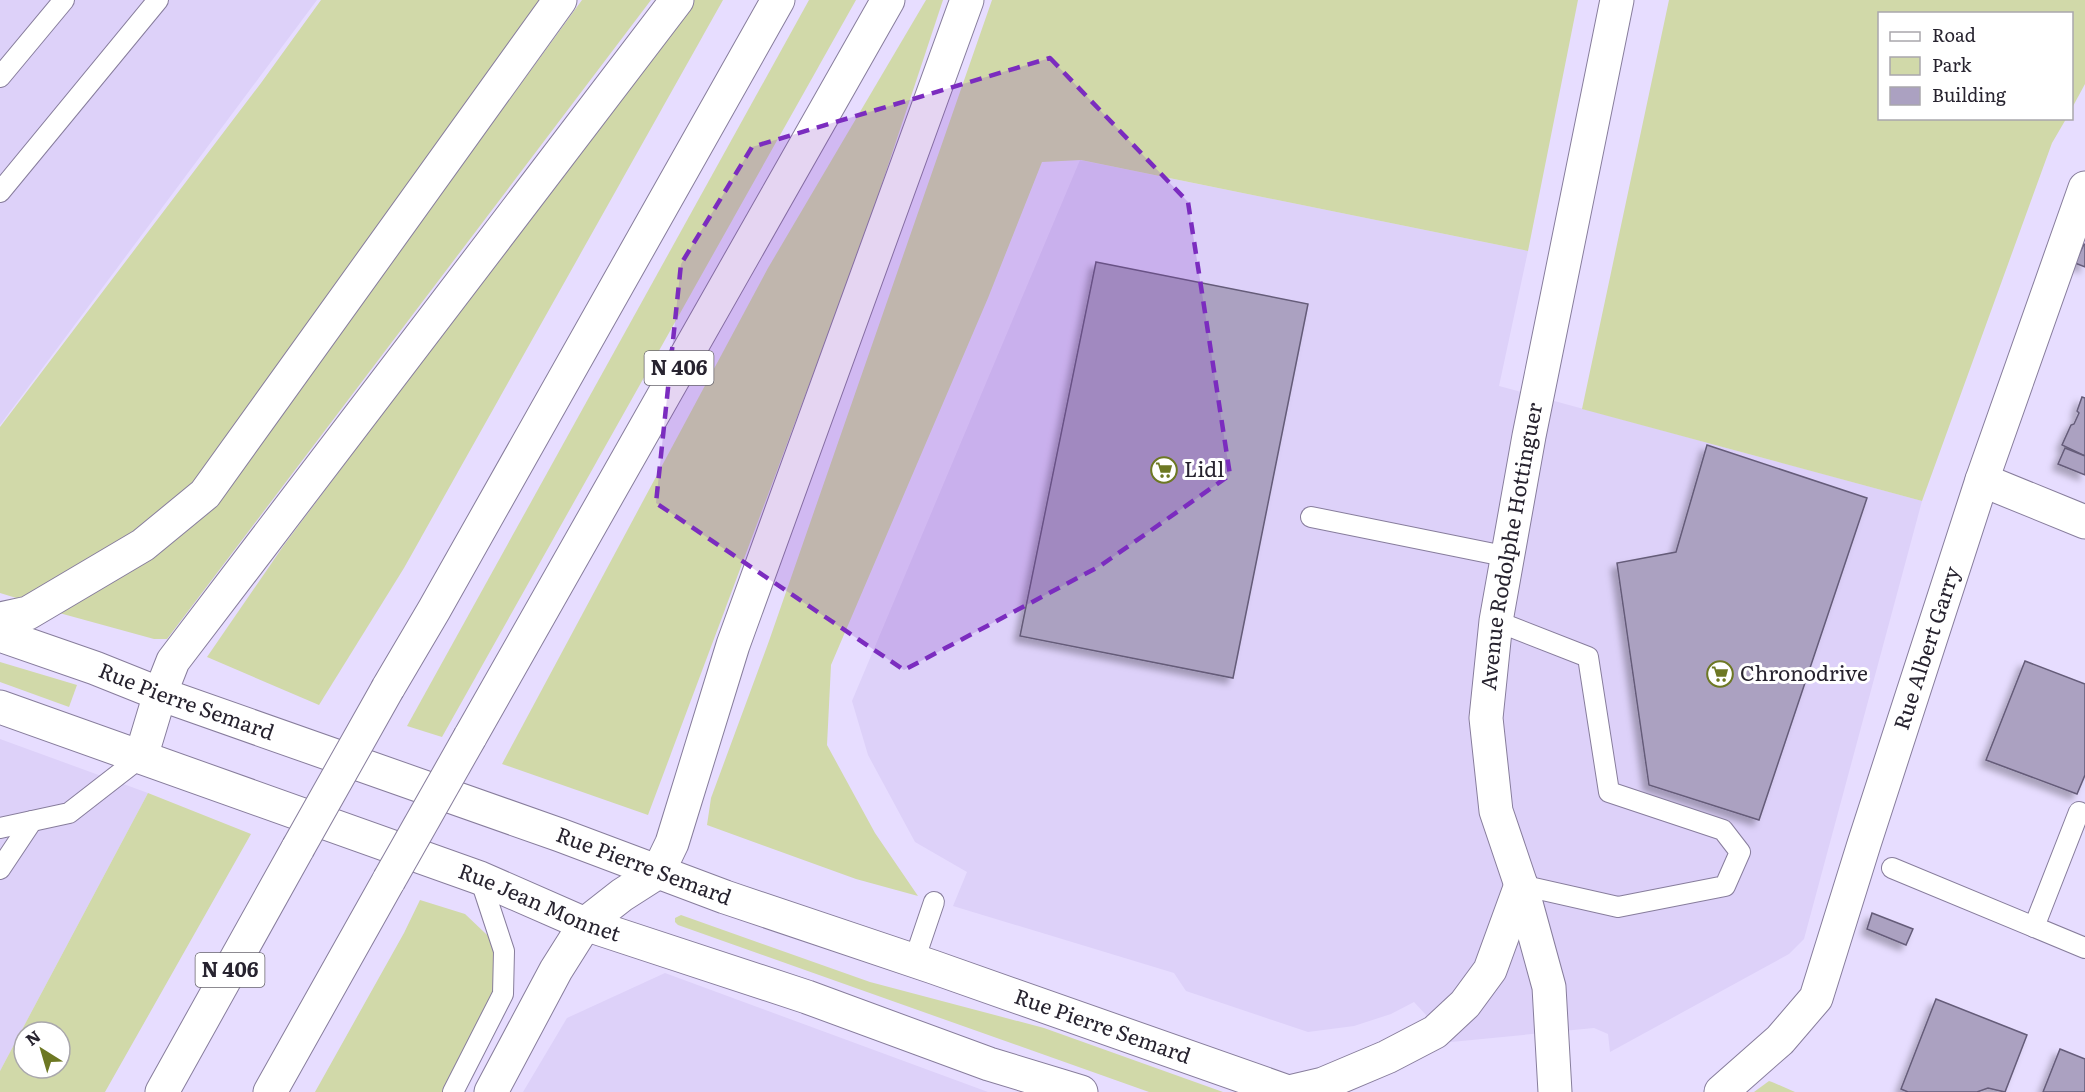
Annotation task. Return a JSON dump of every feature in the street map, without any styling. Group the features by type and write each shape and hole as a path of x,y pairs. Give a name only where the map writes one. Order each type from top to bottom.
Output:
{"main road":[{"path":"0,619 28,613 143,545 205,494 560,0"},
{"path":"141,758 160,694 173,661 677,0"},
{"name":"N 406","path":"162,1092 778,0"},
{"name":"N 406","path":"270,1092 888,0"},
{"path":"491,1092 556,970 585,924 622,895 658,872 678,825 734,645 968,0"},
{"name":"Avenue Rodolphe Hottinguer","path":"1555,1092 1549,987 1521,885 1496,811 1486,718 1496,621 1529,436 1617,0"},
{"name":"Rue Albert Garry","path":"1720,1089 1780,1040 1816,998 1982,480 2085,188"},
{"path":"1982,480 2085,522"},
{"name":"Rue Pierre Semard","path":"0,635 560,835 725,897 1288,1092"},
{"name":"Rue Jean Monnet","path":"0,707 480,878 585,924 807,997 989,1065 1081,1092"},
{"path":"1288,1092 1323,1084 1387,1057 1435,1032 1466,1004 1490,970 1521,885"}],"lane":[{"path":"0,77 64,0"},
{"path":"0,192 158,0"},
{"path":"1311,517 1509,557"},
{"path":"1496,621 1588,657 1609,792 1723,830 1740,852 1725,886 1618,907 1521,885"},
{"path":"0,828 69,813 141,758"},
{"path":"2034,927 2079,812"},
{"path":"0,869 32,821"},
{"path":"1892,868 2085,948"},
{"path":"453,1092 503,994 504,951 480,878"},
{"path":"914,961 934,902"}],"highlighted area":[{"path":"1050,58 1188,202 1230,475 1100,566 904,670 656,503 681,264 752,147"}],"shaded area":[{"path":"0,0 317,0 0,425"},
{"path":"1080,160 1528,251 1499,386 1922,501 1804,939 1789,954 1610,1052 1608,1034 1594,1028 1451,1042 1414,1002 1391,1014 1354,1026 1308,1032 1186,991 1174,973 953,906 967,872 915,842 868,755 852,701"},
{"path":"0,739 148,793 27,1020 12,1020 12,1048 0,1071"},
{"path":"665,973 988,1092 523,1092 567,1018"}],"green space":[{"path":"321,0 542,0 426,158 200,483 131,534 23,600 0,593 0,427 261,83"},
{"path":"582,0 651,0 167,639 154,639 52,611 257,446"},
{"path":"692,0 723,0 404,568 319,705 207,657 284,545"},
{"path":"809,0 856,0 442,737 407,726"},
{"path":"926,0 943,0 863,241 648,815 502,764 768,268"},
{"path":"992,0 1578,0 1528,251 1081,160 1042,162 988,298 831,665 827,745 875,833 918,896 856,879 707,825 711,798 769,641"},
{"path":"1669,0 2085,0 2085,84 2073,106 2073,12 1878,12 1878,120 2065,120 2052,143 1922,501 1582,409"},
{"path":"0,662 77,685 69,707 0,682"},
{"path":"148,793 251,834 105,1092 0,1092 0,1071 12,1048 12,1080 72,1080 72,1020 27,1020"},
{"path":"420,900 465,914 504,951 503,994 451,1092 315,1092 404,933"},
{"path":"681,915 870,982 1044,1028 1223,1092 1149,1092 678,925 675,918"},
{"path":"1769,1081 1772,1082 1795,1092 1754,1092"}],"building":[{"path":"2085,245 2085,267 2075,263"},
{"name":"Lidl","path":"1096,262 1308,304 1233,678 1020,636"},
{"path":"2082,397 2085,398 2085,456 2062,445 2079,413 2077,411"},
{"name":"Chronodrive","path":"1707,445 1867,498 1759,820 1649,785 1617,563 1676,552"},
{"path":"2065,448 2085,456 2085,475 2058,464"},
{"path":"2025,661 2085,684 2085,775 2077,794 1986,760"},
{"path":"1872,913 1913,929 1906,945 1867,929"},
{"path":"1936,999 2027,1035 2005,1092 1988,1088 1977,1092 1908,1092 1901,1089"},
{"path":"2060,1049 2085,1059 2085,1092 2043,1092"}],"place":[{"name":"Lidl","path":"1164,470"},
{"name":"Chronodrive","path":"1720,674"}]}
